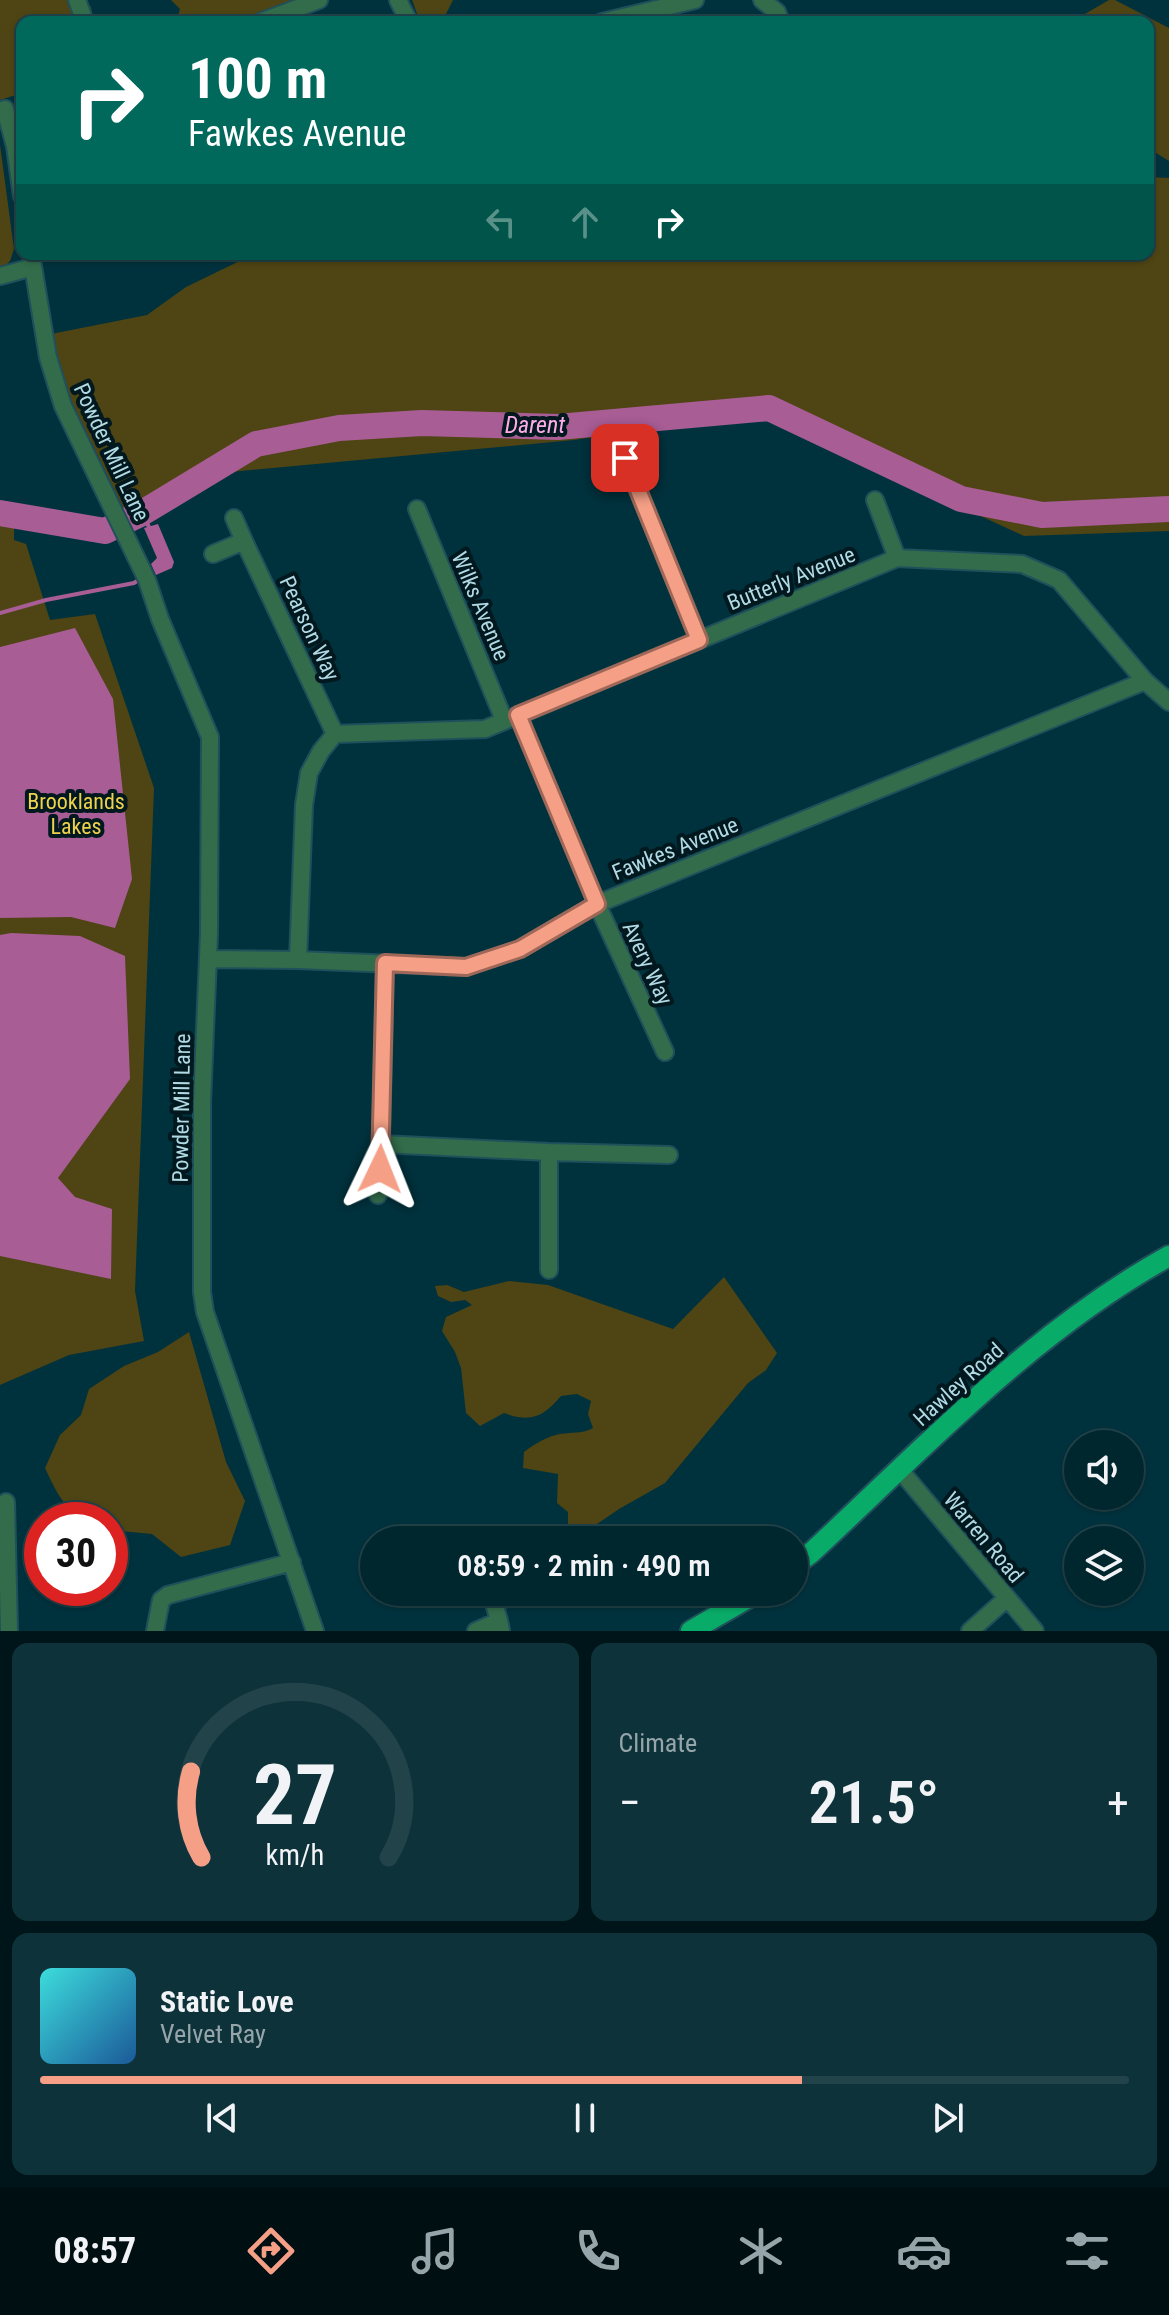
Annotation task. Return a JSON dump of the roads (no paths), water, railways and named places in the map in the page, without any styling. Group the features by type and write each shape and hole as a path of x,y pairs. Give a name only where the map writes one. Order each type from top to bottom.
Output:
{"main road":[{"name":"Hawley Road","path":"808,1555 989,1384 1066,1321 1121,1283 1169,1256"},
{"path":"691,1631 734,1606"}],"street":[{"path":"276,16 319,0"},
{"path":"627,16 695,0"},
{"path":"762,0 779,16"},
{"path":"3,110 16,153"},
{"path":"0,276 32,260"},
{"name":"Powder Mill Lane","path":"32,260 48,357 63,406 145,576 210,737 208,959 202,1102 202,1292 205,1312 315,1631"},
{"path":"625,458 699,640"},
{"path":"875,500 897,558"},
{"name":"Wilks Avenue","path":"417,509 511,717"},
{"name":"Pearson Way","path":"234,518 335,734"},
{"path":"213,554 244,541"},
{"name":"Butterly Avenue","path":"335,734 485,729 897,558 1022,564 1059,580 1145,681 1169,702"},
{"name":"Fawkes Avenue","path":"208,959 466,967 520,949 597,904 1145,681"},
{"name":"Avery Way","path":"511,717 665,1052"},
{"path":"298,960 304,805 309,773 335,734"},
{"path":"378,1195 385,963"},
{"path":"381,1144 669,1155"},
{"path":"549,1152 549,1270"},
{"name":"Warren Road","path":"900,1470 1035,1631"},
{"path":"6,1502 9,1631"},
{"path":"155,1631 161,1600 168,1595 292,1562"},
{"path":"970,1631 1006,1599"},
{"path":"476,1631 500,1626 495,1606"}],"waterway":[{"name":"Darent","path":"0,513 105,531 142,513 256,444 339,428 422,423 558,427 769,408 961,499 1042,515 1169,509"},
{"path":"142,513 150,529"},
{"path":"0,613 46,600 134,583 140,579"}],"park label":[{"name":"Brooklands Lakes","path":"76,814"}]}
